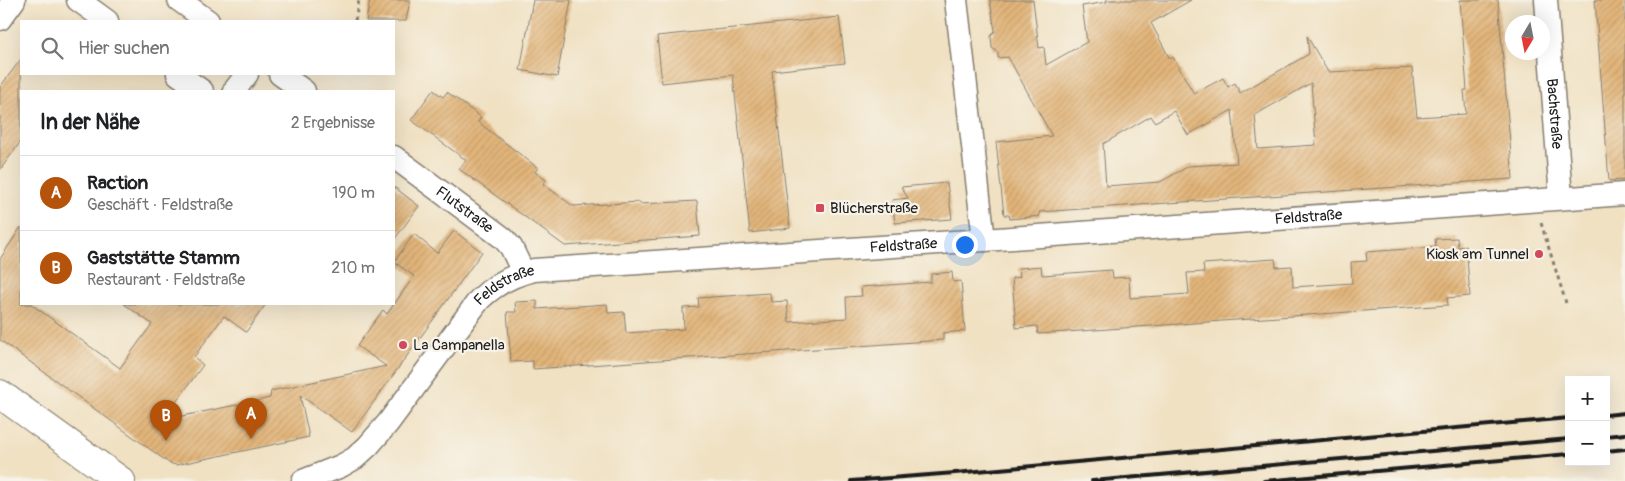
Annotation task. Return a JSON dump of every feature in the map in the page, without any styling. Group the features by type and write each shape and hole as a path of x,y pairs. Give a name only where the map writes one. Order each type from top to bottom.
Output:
{"street":[{"path":"0,19 14,0"},
{"path":"78,0 105,20"},
{"path":"179,0 207,20"},
{"path":"956,0 984,240"},
{"name":"Bachstraße","path":"1546,0 1561,198"},
{"path":"179,75 201,90"},
{"path":"235,90 246,75"},
{"path":"281,75 303,90"},
{"name":"Flutstraße","path":"395,158 503,238 511,247 523,272"},
{"name":"Feldstraße","path":"303,481 323,476 355,458 368,446 388,423 479,300 490,289 501,282 523,272 547,268 984,240 1625,194"},
{"path":"0,394 111,474 135,481"}],"path":[{"path":"355,20 359,0"},
{"path":"1533,200 1566,303"}],"building":[{"path":"370,0 410,0 406,21 366,20"},
{"path":"533,0 571,0 557,77 520,70"},
{"path":"990,0 1033,0 1039,48 1044,47 1046,65 1087,42 1082,6 1107,2 1106,0 1191,0 1151,23 1170,59 1173,57 1194,94 1223,78 1228,87 1235,83 1240,93 1309,54 1307,36 1328,72 1412,68 1417,117 1466,114 1464,90 1467,90 1460,0 1498,0 1513,179 1039,212 1040,216 1010,219 1009,215 1004,215 996,142 1052,136 1008,57 998,58 998,52 992,48 991,36 995,31","holes":["1311,83 1316,145 1258,149 1255,115","1232,110 1237,163 1189,166 1160,182 1106,186 1103,144 1151,116 1155,122 1174,111 1188,135"]},
{"path":"1595,0 1625,0 1625,180 1609,181"},
{"path":"839,17 845,63 772,71 790,228 750,233 733,75 662,83 657,36"},
{"path":"20,60 20,142 0,170 0,87"},
{"path":"433,90 443,97 447,92 481,117 478,122 538,168 535,172 546,180 543,184 573,206 697,201 700,236 565,246 459,169 466,160 411,120"},
{"path":"947,183 952,219 895,223 892,200 908,198 901,187"},
{"path":"395,188 419,206 395,239"},
{"path":"20,229 20,305 32,305 120,368 152,324 125,305 265,305 246,332 224,316 194,357 203,365 163,420 270,398 271,391 386,366 357,346 383,310 387,314 395,305 414,276 395,263 395,261 414,234 437,253 454,231 482,252 352,432 300,395 309,437 176,465 169,463 0,340 0,259"},
{"path":"1457,238 1458,247 1466,246 1470,296 1447,298 1448,305 1038,334 1037,326 1016,328 1012,278 1020,277 1019,268 1041,266 1042,275 1112,270 1113,278 1129,277 1130,298 1189,294 1187,273 1204,272 1203,264 1275,259 1276,267 1292,266 1293,287 1352,283 1351,262 1367,261 1366,252 1436,247 1435,239"},
{"path":"952,272 953,282 961,281 965,331 943,333 943,340 533,369 533,361 511,362 507,312 516,312 515,302 537,301 537,309 607,304 608,313 624,312 626,333 684,329 683,308 699,307 698,298 770,293 771,302 787,301 789,322 847,318 846,297 862,296 861,287 931,282 931,274"}],"railway":[{"path":"1610,415 1625,413"},
{"path":"851,481 1565,418"},
{"path":"1610,436 1625,434"},
{"path":"1092,481 1565,439"},
{"path":"1610,451 1625,449"},
{"path":"1264,481 1565,454"}],"place":[{"name":"Blücherstraße","path":"820,208"},
{"name":"Kiosk am Tunnel","path":"1539,254"},
{"name":"La Campanella","path":"403,345"},
{"name":"Raction","path":"251,439"},
{"name":"Gaststätte Stamm","path":"166,441"}]}
